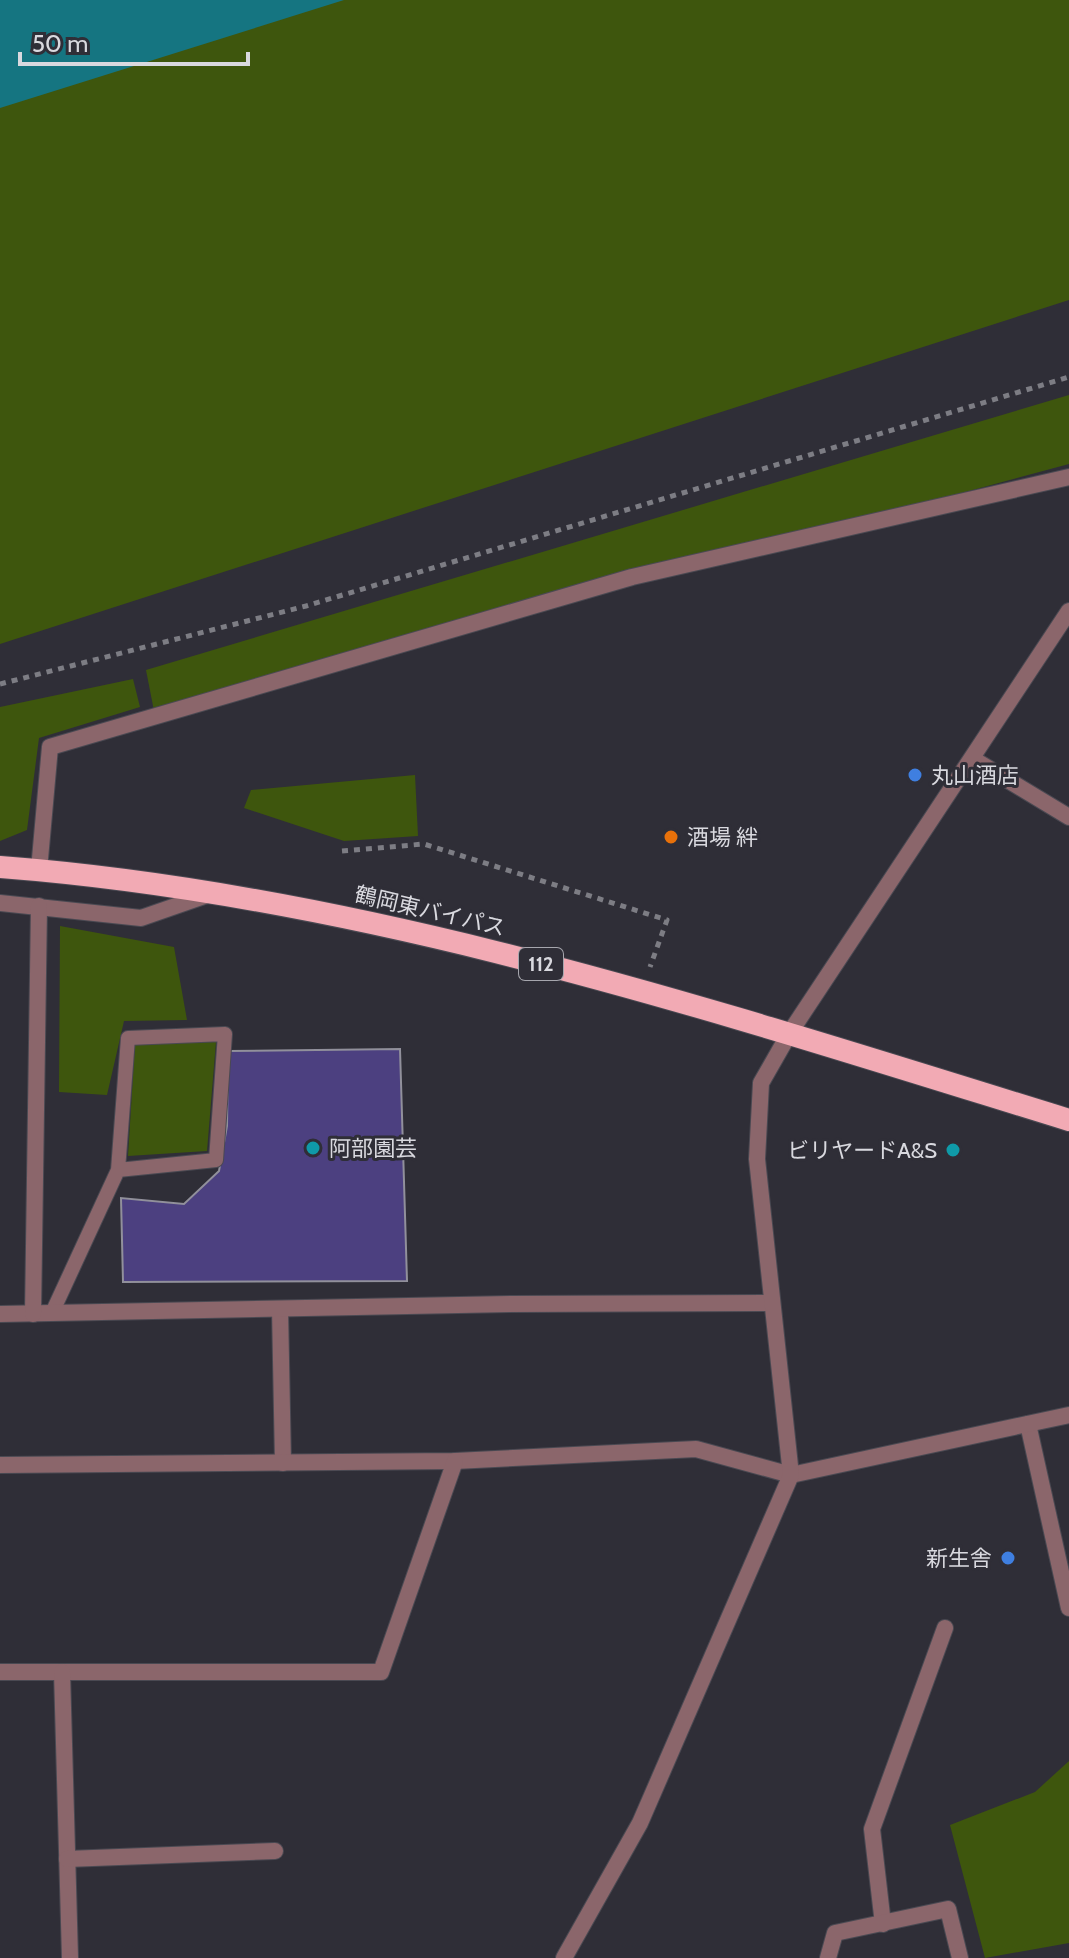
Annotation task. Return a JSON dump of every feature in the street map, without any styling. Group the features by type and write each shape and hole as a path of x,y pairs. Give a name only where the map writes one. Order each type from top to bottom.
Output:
{"highway":[{"name":"鶴岡東バイパス","path":"0,867 211,894 438,936 642,991 1069,1120"}],"street":[{"path":"39,870 50,747 632,577 1069,477"},
{"path":"564,1958 640,1823 791,1475 757,1159 761,1083 789,1034 1069,611"},
{"path":"973,759 1069,817"},
{"path":"0,903 141,918 211,894"},
{"path":"33,1314 39,906"},
{"path":"0,1314 772,1303"},
{"path":"280,1309 283,1463"},
{"path":"0,1465 455,1461 696,1449 791,1475 1069,1415"},
{"path":"1028,1424 1069,1608"},
{"path":"0,1672 381,1672 455,1461"},
{"path":"883,1924 872,1829 945,1628"},
{"path":"62,1672 70,1958"},
{"path":"67,1859 275,1851"},
{"path":"828,1958 835,1933 948,1909 960,1958"}],"lane":[{"path":"52,1313 118,1170 128,1038 225,1034 216,1160 118,1170"}],"path":[{"path":"0,684 306,606 1069,377"},
{"path":"342,851 424,844 667,920 642,991"}],"green space":[{"path":"0,0 1069,0 1069,300 0,644"},
{"path":"1069,395 1069,464 154,711 146,670"},
{"path":"133,679 140,707 39,738 27,830 0,841 0,707"},
{"path":"415,775 418,836 344,841 244,808 251,790"},
{"path":"60,926 174,947 187,1020 124,1021 107,1095 59,1092"},
{"path":"216,1042 207,1151 128,1156 135,1043"},
{"path":"1069,1761 1069,1943 985,1958 950,1825 1035,1792"}],"water":[{"path":"0,0 344,0 0,108"}],"building":[{"name":"阿部園芸","path":"400,1049 407,1281 123,1282 121,1198 184,1204 219,1171 227,1126 228,1051"}],"place":[{"name":"丸山酒店","path":"915,775"},
{"name":"酒場 絆","path":"671,837"},
{"name":"阿部園芸","path":"313,1148"},
{"name":"ビリヤードA&S","path":"953,1150"},
{"name":"新生舎","path":"1008,1558"}]}
